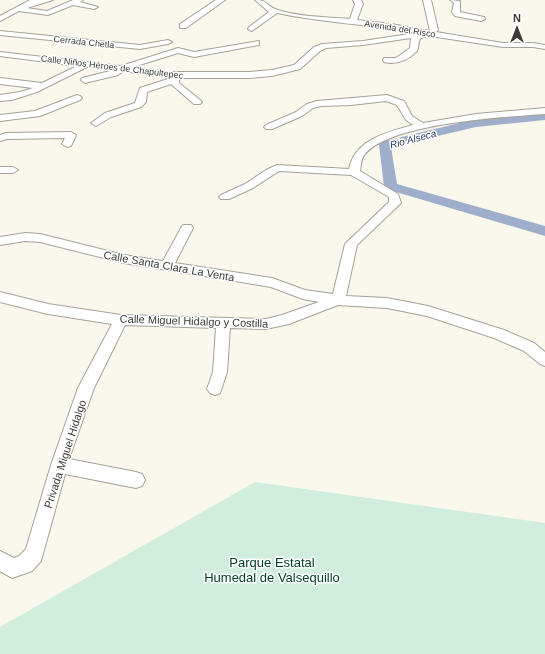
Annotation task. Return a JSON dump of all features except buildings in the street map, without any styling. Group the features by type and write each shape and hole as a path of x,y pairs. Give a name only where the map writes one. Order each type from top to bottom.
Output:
{"street":[{"path":"19,6 49,0"},
{"path":"90,0 100,2"},
{"path":"184,26 221,0"},
{"name":"Avenida del Risco","path":"259,0 268,8 276,11 432,33 460,39 503,45 536,45 545,47"},
{"path":"353,22 359,4 357,0"},
{"path":"427,0 434,30 432,33"},
{"path":"454,0 458,2 456,12 458,14 481,19"},
{"path":"0,19 19,6 32,1"},
{"path":"48,13 76,2 94,7"},
{"path":"39,12 62,3"},
{"path":"19,6 39,12 62,16"},
{"path":"252,30 265,18 276,11"},
{"path":"312,26 341,20"},
{"path":"400,22 416,25 432,21"},
{"name":"Cerrada Chetla","path":"0,33 113,43 140,47 168,42"},
{"name":"Calle Niños Héroes de Chapultepec","path":"0,54 122,68 174,78 248,76 272,73 297,67 320,48 432,33"},
{"path":"387,60 398,60 412,51 414,49 414,40 419,35"},
{"path":"95,39 113,43 124,43"},
{"path":"85,80 116,73 122,68 178,50 194,55 256,43"},
{"path":"0,98 23,95 86,64"},
{"path":"96,123 108,115 138,105 143,90 174,78 175,84 197,102"},
{"path":"0,82 43,86"},
{"path":"48,110 54,98"},
{"path":"67,144 71,135 3,137 3,121 48,110 77,98"},
{"path":"269,127 299,114 314,104 351,102 381,98 391,98 401,103 407,124"},
{"path":"354,172 356,159 362,150 407,124 424,126 471,118 545,110"},
{"path":"225,196 249,186 277,168 354,172 362,179 386,190 394,196 395,203 352,244 338,300 387,303 428,311 499,334 529,347 545,350"},
{"path":"0,170 12,170"},
{"path":"167,266 187,228"},
{"name":"Calle Santa Clara La Venta","path":"0,241 25,237 40,238 124,260 272,283 285,286 303,294 338,300"},
{"name":"Calle Miguel Hidalgo y Costilla","path":"0,297 48,309 121,320 274,323 338,300"},
{"name":"Privada Miguel Hidalgo","path":"0,560 12,568 25,564 34,554 59,465 86,388 121,320"},
{"path":"215,389 220,372 223,322"},
{"path":"529,347 545,360"},
{"path":"59,465 136,480"}],"green space":[{"name":"Parque Estatal Humedal de Valsequillo","path":"255,482 545,523 545,654 0,654 0,627"}],"waterway":[{"name":"Rio Alseca","path":"545,117 476,123 385,145 391,186 545,231"}]}
